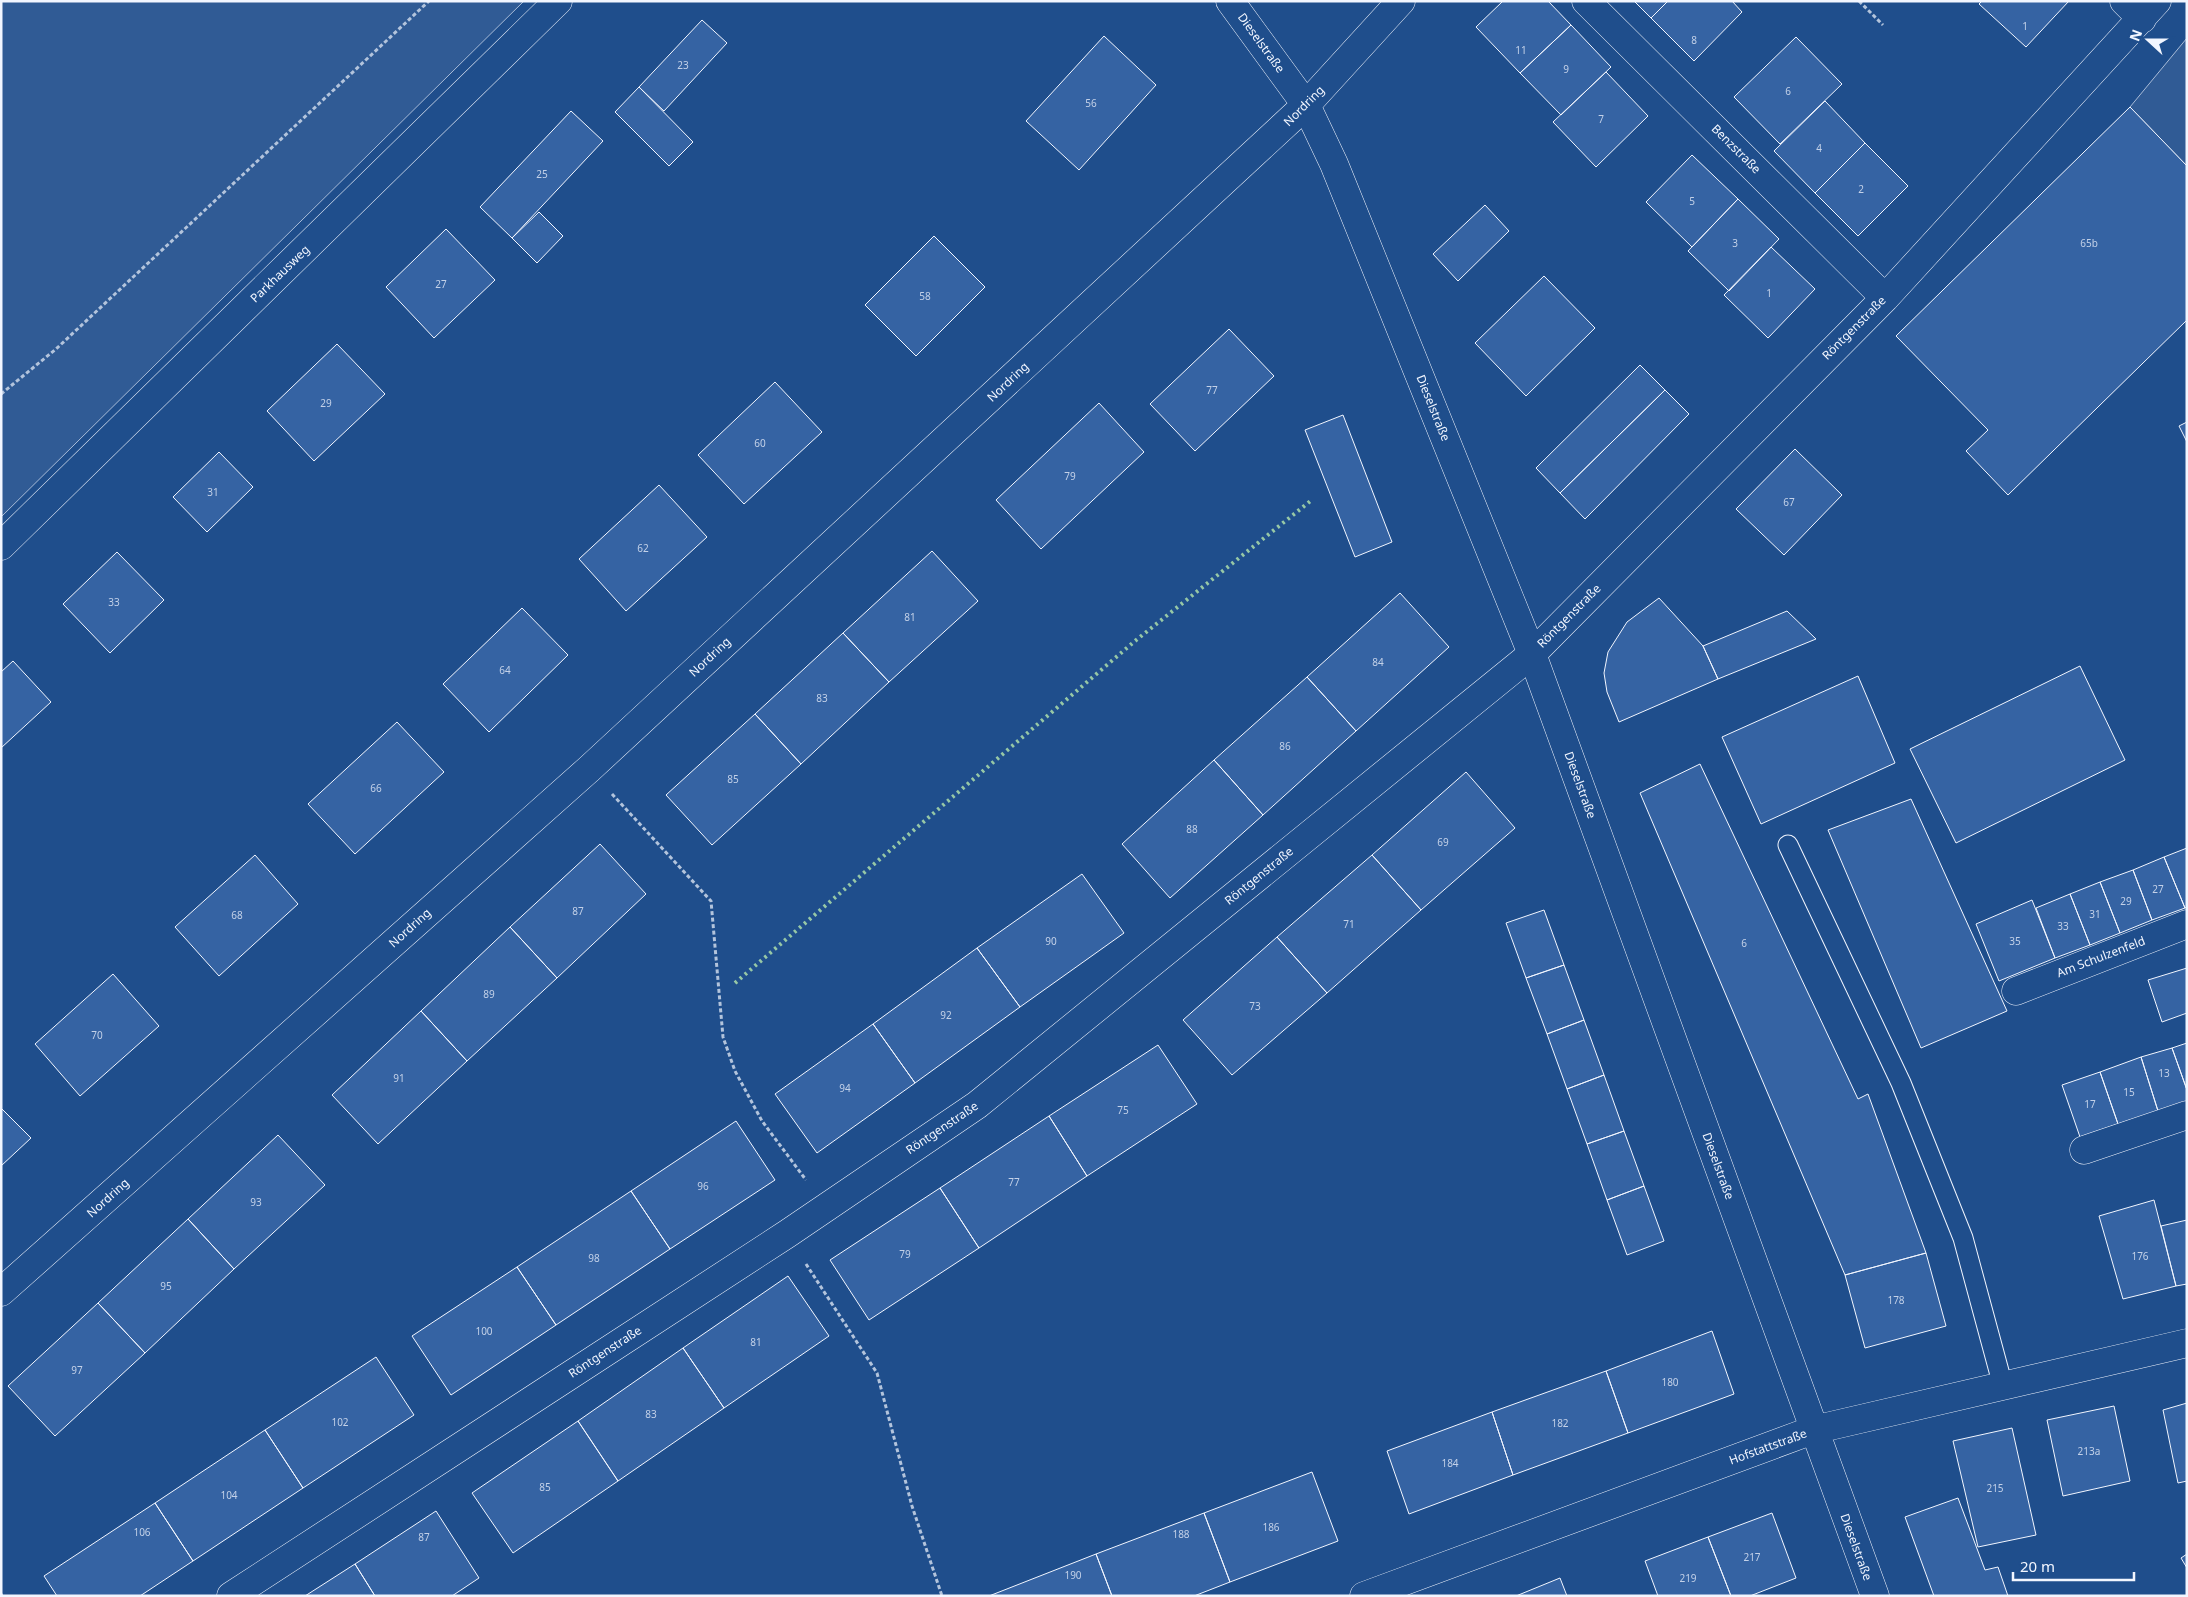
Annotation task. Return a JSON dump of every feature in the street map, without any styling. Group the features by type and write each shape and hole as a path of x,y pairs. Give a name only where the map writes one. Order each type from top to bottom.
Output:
{"street":[{"name":"Parkhausweg","path":"1,546 558,1"},
{"name":"Dieselstraße","path":"1230,1 1306,105 1334,164 1532,654 1874,1596"},
{"name":"Nordring","path":"1,1292 589,769 1306,105 1401,1"},
{"name":"Benzstraße","path":"1586,1 1885,298"},
{"name":"Röntgenstraße","path":"231,1596 787,1234 977,1105 1532,654 1885,298 2141,7"},
{"name":"Am Schulzenfeld","path":"2016,991 2187,924"},
{"path":"2084,1150 2187,1115"},
{"name":"Hofstattstraße","path":"1364,1596 1813,1430 2187,1343"}],"lane":[{"path":"1788,845 1901,1083 1964,1238 2003,1386"}],"path":[{"path":"1,394 56,349 429,1"},
{"path":"1859,1 1884,25"},
{"path":"589,769 711,901 722,1037 735,1071 762,1121 826,1207"},
{"path":"787,1234 877,1373 912,1506 942,1596"}],"shaded area":[{"path":"1,1 524,1 1,517"},
{"path":"2187,38 2187,166 2130,107"}],"building":[{"path":"1503,1 1548,1 1571,25 1520,73 1476,27"},
{"path":"1634,1 1668,1 1651,18"},
{"path":"1668,1 1732,1 1742,12 1694,61 1651,18"},
{"path":"1982,1 2069,1 2026,47 1979,4"},
{"path":"702,20 727,43 664,111 639,87"},
{"path":"1571,25 1611,67 1561,115 1520,73"},
{"path":"1104,36 1156,85 1079,170 1026,121"},
{"path":"1796,37 1842,84 1780,144 1734,97"},
{"path":"1606,72 1648,116 1596,167 1553,122"},
{"path":"639,87 693,142 669,166 615,112"},
{"path":"1825,101 1865,143 1815,193 1774,151"},
{"path":"2130,107 2187,166 2187,320 2008,495 1966,451 1988,430 1896,336"},
{"path":"571,111 603,141 512,238 480,207"},
{"path":"1865,143 1908,186 1858,236 1815,193"},
{"path":"1692,155 1738,199 1692,247 1646,202"},
{"path":"1738,199 1779,239 1729,291 1688,251"},
{"path":"1485,205 1509,231 1458,281 1433,254"},
{"path":"539,212 563,236 537,263 512,238"},
{"path":"446,229 495,280 434,338 386,287"},
{"path":"934,236 985,287 916,356 865,305"},
{"path":"1771,247 1815,289 1768,338 1724,295"},
{"path":"1544,276 1595,328 1526,396 1475,343"},
{"path":"1229,329 1274,376 1195,451 1150,404"},
{"path":"337,344 385,394 314,461 267,411"},
{"path":"1640,365 1665,390 1560,493 1536,468"},
{"path":"775,382 822,432 744,504 698,455"},
{"path":"1665,390 1689,414 1585,519 1560,493"},
{"path":"1099,403 1144,452 1041,549 996,500"},
{"path":"1343,415 1392,542 1355,557 1305,430"},
{"path":"2187,422 2187,442 2179,426"},
{"path":"1795,449 1842,495 1784,555 1736,509"},
{"path":"219,452 253,487 207,532 173,497"},
{"path":"659,485 707,537 626,611 579,559"},
{"path":"932,551 978,601 889,682 843,633"},
{"path":"117,552 164,600 110,653 63,604"},
{"path":"1400,593 1449,647 1356,731 1307,677"},
{"path":"1659,598 1703,646 1718,679 1619,722 1607,692 1604,673 1608,652 1627,622"},
{"path":"522,608 568,655 489,732 443,684"},
{"path":"1787,611 1816,639 1718,679 1703,646"},
{"path":"843,633 889,682 801,764 755,714"},
{"path":"13,661 51,702 1,748 1,672"},
{"path":"2080,666 2125,760 1956,843 1910,749"},
{"path":"1858,676 1895,763 1761,824 1722,737"},
{"path":"1307,677 1356,731 1263,815 1214,760"},
{"path":"755,714 801,764 712,845 666,795"},
{"path":"397,722 444,772 355,854 308,804"},
{"path":"1214,760 1263,815 1170,898 1122,844"},
{"path":"1700,764 1858,1099 1868,1094 1926,1253 1845,1275 1640,793"},
{"path":"1466,772 1515,828 1421,910 1372,855"},
{"path":"1911,799 2007,1011 1921,1048 1828,830"},
{"path":"600,844 646,894 557,978 510,927"},
{"path":"2187,848 2187,907 2185,908 2164,857"},
{"path":"255,855 298,904 219,976 175,927"},
{"path":"1372,855 1421,910 1327,993 1277,937"},
{"path":"2164,857 2185,908 2152,920 2133,870"},
{"path":"2133,870 2152,920 2120,933 2100,882"},
{"path":"1082,874 1124,933 1020,1007 977,948"},
{"path":"2100,882 2120,933 2090,945 2070,894"},
{"path":"2070,894 2090,945 2055,958 2036,908"},
{"path":"2032,900 2055,958 1999,981 1976,924"},
{"path":"1544,910 1564,965 1526,978 1506,923"},
{"path":"510,927 557,978 467,1061 421,1011"},
{"path":"1277,937 1327,993 1232,1075 1183,1020"},
{"path":"977,948 1020,1007 915,1083 873,1024"},
{"path":"1564,965 1584,1020 1547,1034 1526,978"},
{"path":"2187,968 2187,1013 2162,1022 2148,980"},
{"path":"113,974 159,1026 80,1096 35,1044"},
{"path":"421,1011 467,1061 378,1144 332,1095"},
{"path":"1584,1020 1604,1075 1567,1089 1547,1034"},
{"path":"873,1024 915,1083 817,1153 775,1094"},
{"path":"2187,1043 2187,1090 2172,1048"},
{"path":"1158,1045 1197,1104 1087,1176 1049,1116"},
{"path":"2172,1048 2187,1090 2187,1102 2158,1111 2141,1057"},
{"path":"2141,1057 2158,1111 2118,1124 2100,1072"},
{"path":"2100,1072 2118,1124 2080,1137 2062,1085"},
{"path":"1604,1075 1624,1131 1587,1144 1567,1089"},
{"path":"1,1108 31,1138 1,1166"},
{"path":"1049,1116 1087,1176 979,1248 940,1188"},
{"path":"736,1121 775,1180 670,1249 631,1191"},
{"path":"1624,1131 1644,1186 1607,1200 1587,1144"},
{"path":"278,1135 325,1185 234,1269 188,1219"},
{"path":"1644,1186 1664,1241 1627,1255 1607,1200"},
{"path":"940,1188 979,1248 869,1320 830,1260"},
{"path":"631,1191 670,1249 556,1325 517,1267"},
{"path":"2154,1200 2176,1286 2123,1299 2099,1216"},
{"path":"188,1219 234,1269 145,1353 98,1303"},
{"path":"2187,1220 2187,1284 2176,1286 2161,1226"},
{"path":"1926,1253 1946,1326 1865,1348 1845,1275"},
{"path":"517,1267 556,1325 451,1395 412,1336"},
{"path":"788,1276 829,1336 724,1408 683,1348"},
{"path":"98,1303 145,1353 55,1436 8,1386"},
{"path":"1712,1331 1734,1394 1628,1433 1606,1371"},
{"path":"683,1348 724,1408 618,1481 578,1421"},
{"path":"376,1357 414,1415 303,1488 265,1430"},
{"path":"1606,1371 1628,1433 1513,1475 1492,1412"},
{"path":"2187,1403 2187,1481 2178,1483 2163,1410"},
{"path":"2114,1406 2130,1481 2063,1496 2047,1420"},
{"path":"1492,1412 1513,1475 1409,1514 1387,1451"},
{"path":"578,1421 618,1481 513,1553 472,1493"},
{"path":"2012,1428 2036,1535 1978,1547 1953,1441"},
{"path":"265,1430 303,1488 193,1561 155,1503"},
{"path":"1312,1472 1338,1541 1230,1582 1204,1513"},
{"path":"1958,1498 1985,1570 1998,1567 2008,1596 1934,1596 1905,1517"},
{"path":"155,1503 193,1561 140,1596 57,1596 44,1576"},
{"path":"436,1511 479,1578 452,1596 375,1596 355,1564"},
{"path":"1204,1513 1230,1582 1194,1596 1112,1596 1096,1554"},
{"path":"1772,1513 1796,1578 1750,1596 1731,1596 1708,1537"},
{"path":"1708,1537 1731,1596 1658,1596 1645,1561"},
{"path":"1096,1554 1112,1596 989,1596"},
{"path":"2187,1554 2187,1568 2181,1558"},
{"path":"355,1564 375,1596 305,1596"},
{"path":"1560,1578 1567,1596 1516,1596"}],"hedge":[{"path":"735,983 1135,641 1313,499"}]}
